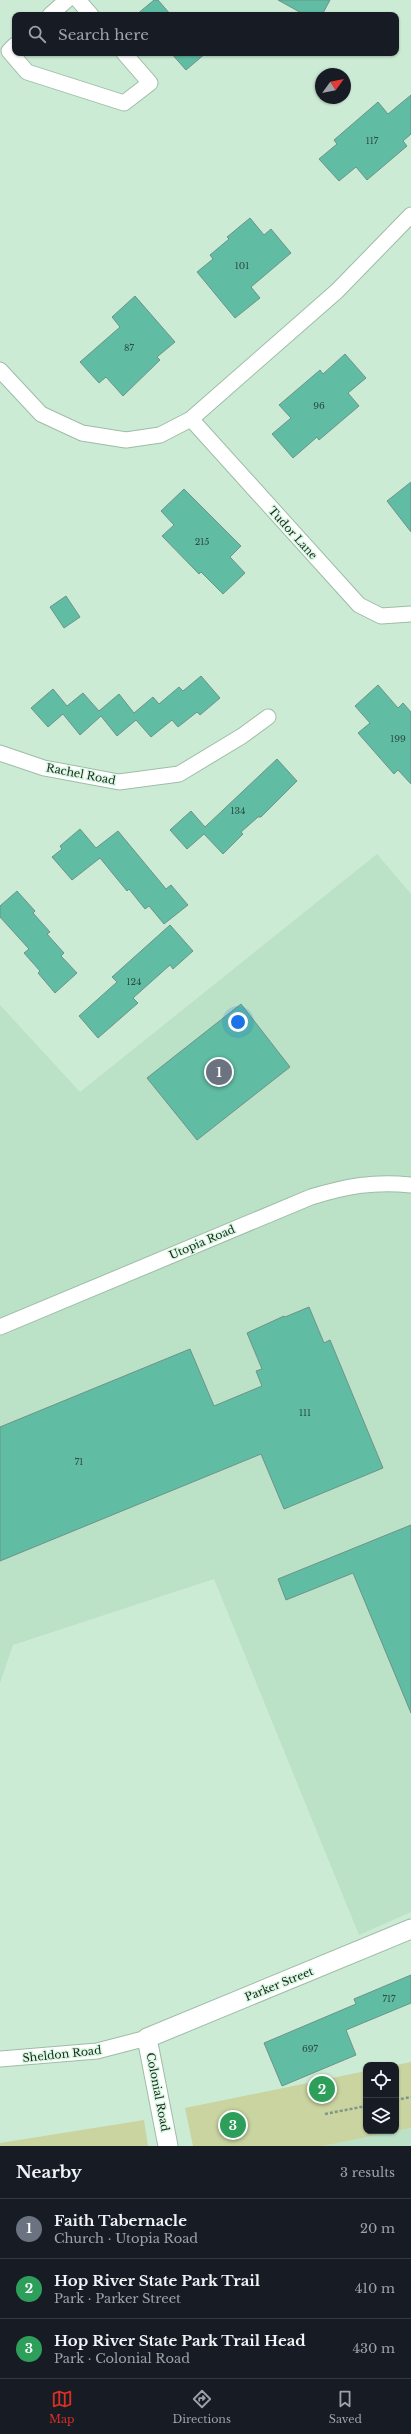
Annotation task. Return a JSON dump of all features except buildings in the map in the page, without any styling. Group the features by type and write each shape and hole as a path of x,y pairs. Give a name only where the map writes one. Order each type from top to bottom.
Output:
{"street":[{"path":"53,12 67,0"},
{"path":"78,0 88,12"},
{"path":"13,56 26,72 124,103 150,83 127,56"},
{"path":"0,370 41,414 82,433 126,440 160,435 191,419 337,291 411,215"},
{"name":"Tudor Lane","path":"191,419 359,605 381,616 411,614"},
{"name":"Rachel Road","path":"0,752 44,768 119,782 179,774 242,736 268,717"},
{"name":"Utopia Road","path":"0,1327 311,1196 351,1185 388,1182 411,1185"},
{"name":"Parker Street","path":"147,2038 411,1928"},
{"name":"Sheldon Road","path":"0,2058 97,2051 147,2038"},
{"name":"Colonial Road","path":"147,2038 168,2146"}],"path":[{"path":"399,2099 411,2097"},
{"path":"325,2114 363,2107"}],"shaded area":[{"path":"377,854 411,894 411,1912 359,1935 214,1579 13,1645 0,1683 0,1005 80,1092"},
{"path":"411,2062 411,2128 399,2130 399,2098 399,2064"},
{"path":"363,2072 363,2134 382,2134 323,2146 193,2146 185,2108"},
{"path":"144,2120 148,2146 0,2146 0,2143"},
{"path":"411,2128 411,2146 323,2146 382,2134 399,2134 399,2130"}],"place":[{"name":"Faith Tabernacle","path":"219,1072"},
{"name":"Hop River State Park Trail","path":"322,2089"},
{"name":"Hop River State Park Trail Head","path":"233,2125"}]}
